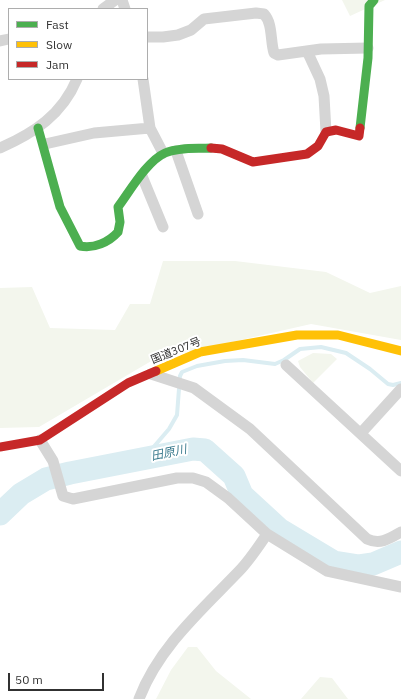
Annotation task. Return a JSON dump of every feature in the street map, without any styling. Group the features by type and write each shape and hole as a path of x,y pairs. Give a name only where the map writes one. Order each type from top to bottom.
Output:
{"main road":[{"path":"38,128 45,144 56,193 64,220 80,246 85,248 99,243 118,233 120,226 118,207 142,176 163,154 176,151 223,149 247,161 253,162 307,154 318,146 326,132 336,130 359,136 368,48 369,6 374,0"},
{"name":"国道307号","path":"0,447 40,440 128,383 200,352 297,336 338,335 401,352"}],"street":[{"path":"104,8 115,0"},
{"path":"148,36 163,38 178,35 191,30 204,19 256,13 264,14 269,20 274,53 285,55 321,49 368,48"},
{"path":"307,52 320,79 324,96 326,132"},
{"path":"0,148 38,128 57,113 73,89 77,80"},
{"path":"143,80 150,128 163,154"},
{"path":"45,144 94,133 150,128"},
{"path":"176,151 198,214"},
{"path":"142,176 163,227"},
{"path":"286,365 401,471"},
{"path":"151,374 194,388 250,429 367,539 375,543 384,541 401,532"},
{"path":"361,433 401,389"},
{"path":"40,440 53,461 63,496 73,499 177,478 194,478 206,482 228,498 267,534 327,571 343,576 401,587"},
{"path":"140,699 145,684 178,634 242,568 267,534"}],"shaded area":[{"path":"342,0 385,0 350,16"},
{"path":"163,261 235,261 326,272 370,293 401,286 401,340 311,324 153,360 39,427 0,428 0,288 32,287 50,328 115,330 130,304 150,304"},
{"path":"313,353 331,354 337,359 313,383 300,367 298,361"},
{"path":"188,647 197,647 216,671 251,699 156,699 171,670"},
{"path":"320,677 332,678 348,699 301,699"}],"waterway":[{"path":"145,457 169,429 177,415 180,376 182,372 197,366 225,361 243,360 275,364 284,360 300,349 321,347 346,353 370,369 388,384 393,385 401,383"},
{"name":"田原川","path":"0,514 21,494 46,479 193,449 205,450 234,476 242,495 279,529 334,562 359,566 373,564 401,552"}],"traffic: fast":[{"path":"360,128 368,58 369,6 374,0"},
{"path":"38,128 60,207 80,246 85,247 96,246 106,242 118,232 120,222 118,207 145,169 158,157 170,151 211,148"}],"traffic: slow":[{"path":"156,371 200,352 297,335 338,335 401,351"}],"traffic: jam":[{"path":"211,148 222,149 253,162 307,154 318,146 326,132 336,130 359,136 360,128"},
{"path":"0,447 40,440 128,383 156,371"}]}
